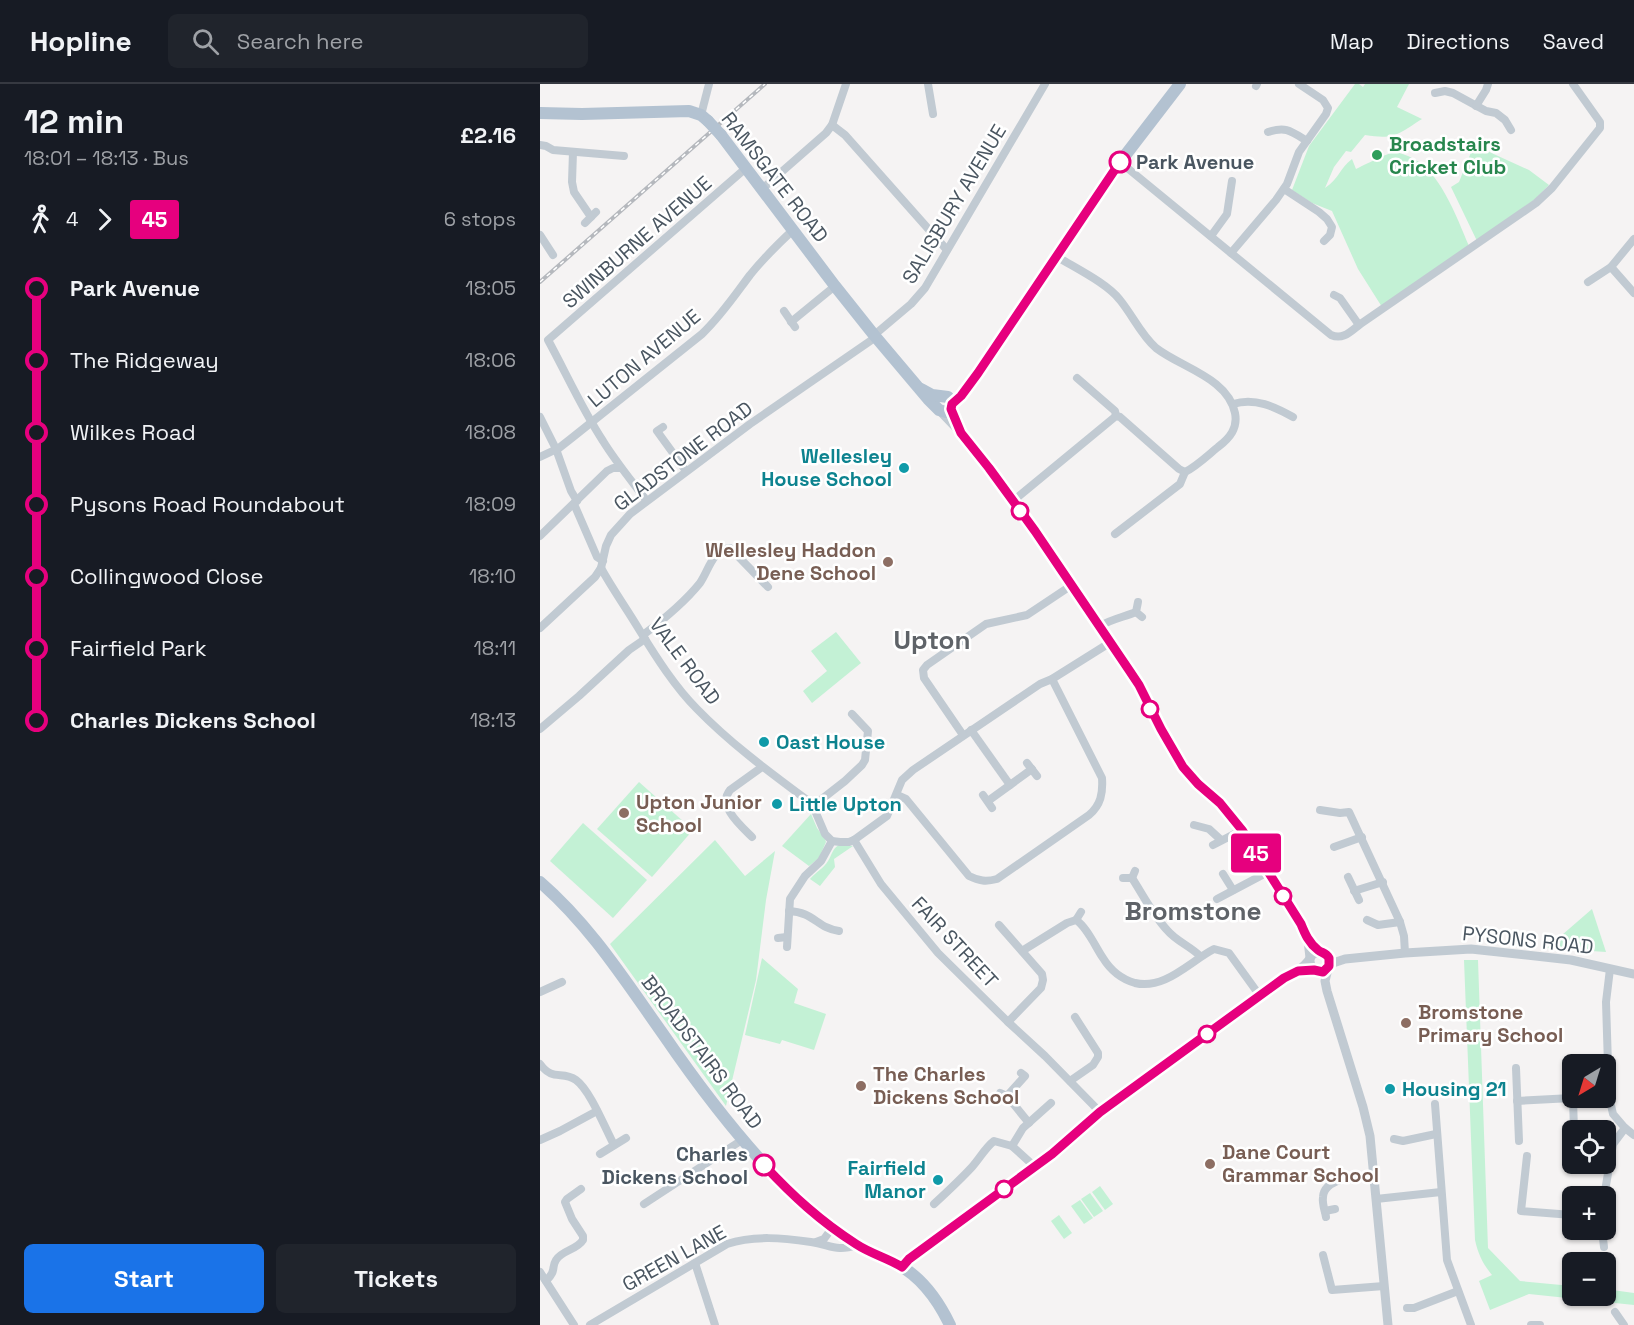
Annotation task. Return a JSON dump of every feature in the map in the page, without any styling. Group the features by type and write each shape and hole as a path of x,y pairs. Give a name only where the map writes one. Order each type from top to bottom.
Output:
{"main road":[{"path":"945,404 961,396 1120,162 1180,84"},
{"name":"RAMSGATE ROAD","path":"540,113 689,111 705,118 721,135 835,286 877,334 928,399 945,404"},
{"name":"BROADSTAIRS ROAD","path":"540,882 564,905 602,949 692,1075 742,1140 780,1182 810,1211 832,1228 857,1245 902,1267 913,1275 929,1292 950,1325"}],"street":[{"path":"705,118 709,84"},
{"path":"762,189 826,133 832,125 846,84"},
{"path":"928,84 933,114"},
{"name":"SALISBURY AVENUE","path":"877,334 911,304 925,288 1045,84"},
{"path":"1231,253 1276,201 1284,189 1299,152 1326,114 1328,108 1323,100 1299,84"},
{"path":"1476,106 1488,84"},
{"path":"1120,162 1331,335 1337,338 1343,337 1536,203 1552,188 1600,128 1600,122 1573,84"},
{"path":"1435,93 1445,91 1453,93 1486,111 1496,113 1505,120 1511,130"},
{"path":"832,125 845,135 947,250"},
{"path":"1268,132 1280,128 1286,129 1306,141"},
{"path":"540,145 573,153 624,156"},
{"path":"573,153 574,192 591,218"},
{"name":"SWINBURNE AVENUE","path":"592,422 548,339 746,168"},
{"path":"1211,236 1227,214 1232,182"},
{"path":"1284,189 1327,219 1332,227 1330,239"},
{"name":"LUTON AVENUE","path":"540,457 592,422 702,334 712,325 776,245 793,230"},
{"path":"540,235 553,255"},
{"path":"1588,282 1611,267 1634,239"},
{"path":"1056,256 1110,290 1120,300 1147,339 1156,347 1227,393 1233,404 1237,420 1233,433 1227,441 1185,472 1180,484 1118,529"},
{"path":"1611,267 1634,293"},
{"path":"783,312 793,324 835,286"},
{"path":"1339,296 1359,325"},
{"name":"GLADSTONE ROAD","path":"540,628 595,577 602,564 611,535 646,500 877,334"},
{"path":"1077,378 1115,411 1116,416"},
{"path":"1077,391 1084,385"},
{"path":"1233,404 1265,403 1293,417"},
{"path":"945,404 961,433 1013,501 1111,642 1139,685 1183,767 1220,803 1242,830 1301,924 1308,940 1313,965 1327,991"},
{"path":"1116,416 1185,472"},
{"path":"1013,501 1116,416"},
{"name":"VALE ROAD","path":"540,417 555,449 597,557 614,591 653,652 695,708 729,740 813,806"},
{"path":"592,422 620,468 646,500"},
{"path":"663,427 657,431 686,471"},
{"path":"540,536 607,471 620,468"},
{"path":"540,729 690,594 717,553 723,549 730,548 768,588"},
{"path":"963,735 924,678 923,670 986,624 1027,615 1072,585"},
{"path":"1100,626 1111,619 1139,614 1138,602"},
{"path":"852,714 871,730 865,760 813,806 825,834 832,841 854,840 887,816 902,780 913,770 1040,684 1052,679 1111,642"},
{"path":"897,795 906,799 969,876 976,880 997,879 1089,815 1100,801 1103,790 1102,778 1052,679"},
{"path":"971,730 1010,785"},
{"path":"747,835 726,805 726,795 762,767"},
{"path":"988,801 1032,769"},
{"path":"1320,810 1349,812 1400,922 1405,953"},
{"path":"1194,825 1209,829 1221,840"},
{"path":"1212,845 1242,830"},
{"path":"1335,847 1362,837"},
{"name":"FAIR STREET","path":"854,840 881,884 938,953 1100,1112"},
{"path":"787,947 790,899 805,876 821,861 832,841"},
{"path":"1217,899 1268,872"},
{"path":"1223,874 1233,890"},
{"path":"1130,876 1167,930 1200,956"},
{"path":"1348,877 1359,900"},
{"path":"1354,891 1383,882"},
{"path":"789,911 807,914 823,926 839,931"},
{"path":"1022,951 1067,923 1076,920 1081,912"},
{"path":"1076,920 1104,961 1116,975 1128,981 1156,984 1214,949 1229,953 1260,996"},
{"path":"1366,920 1378,925 1400,922"},
{"path":"999,925 1042,974 1043,980 1041,988 1008,1022"},
{"path":"778,938 787,937"},
{"path":"1308,940 1326,960 1327,991 1370,1136 1388,1325"},
{"name":"PYSONS ROAD","path":"1326,960 1454,949 1482,950 1571,960 1634,974"},
{"path":"1313,965 1313,954 1326,960"},
{"path":"1313,965 1323,972 1326,960"},
{"path":"902,1267 909,1259 1052,1154 1100,1112 1284,978 1313,965"},
{"path":"1607,1054 1606,1002 1610,969"},
{"path":"540,992 562,982"},
{"path":"1070,1081 1092,1065 1098,1057 1088,1031 1075,1017"},
{"path":"542,1061 547,1072 552,1075 569,1076 584,1087 614,1145"},
{"path":"1516,1068 1519,1141"},
{"path":"1021,1073 1025,1076 1003,1095 1029,1122"},
{"path":"1517,1101 1562,1099"},
{"path":"1012,1146 1023,1128 1051,1104"},
{"path":"1435,1104 1447,1260 1471,1325"},
{"path":"1611,1108 1613,1114 1634,1135"},
{"path":"540,1140 597,1111"},
{"path":"1606,1186 1613,1144 1625,1128"},
{"path":"1394,1139 1403,1141 1436,1134"},
{"path":"600,1154 626,1138"},
{"path":"644,1203 742,1140"},
{"path":"934,1204 974,1165 988,1145 994,1141 1012,1146 1034,1166"},
{"path":"1527,1156 1521,1211 1562,1214"},
{"path":"1335,1209 1325,1214 1323,1195 1326,1189 1332,1184 1349,1178 1374,1176"},
{"path":"546,1281 553,1274 557,1258 579,1245 583,1240 583,1236 569,1221 566,1202 567,1198 581,1189"},
{"path":"1376,1199 1441,1192"},
{"path":"832,1228 824,1239 832,1248"},
{"name":"GREEN LANE","path":"590,1325 727,1244 742,1239 762,1238 814,1242 832,1248 847,1249 857,1245"},
{"name":"GREEN LANE","path":"814,1242 824,1239"},
{"path":"1603,1240 1604,1246"},
{"path":"1323,1255 1330,1290 1384,1286"},
{"path":"695,1263 715,1325"},
{"path":"540,1272 574,1325"},
{"path":"1407,1308 1414,1308 1458,1291"},
{"path":"1615,1312 1624,1325"},
{"path":"1531,1325 1540,1325"}],"green space":[{"path":"1355,84 1363,87 1365,84 1409,84 1397,107 1422,119 1390,136 1365,135 1351,152 1346,151 1334,167 1325,188 1352,159 1356,169 1395,152 1408,156 1419,162 1438,182 1469,246 1382,307 1358,269 1332,211 1312,203 1292,190 1309,146"},
{"path":"1474,145 1529,170 1549,185 1534,200 1477,241 1451,187 1459,182"},
{"path":"836,632 861,663 812,703 803,691 827,671 811,651"},
{"path":"639,782 693,830 652,877 597,829"},
{"path":"811,814 826,842 819,858 809,866 782,846"},
{"path":"583,823 647,880 613,918 550,861"},
{"path":"715,840 745,876 775,851 756,980 726,1106 610,944"},
{"path":"839,845 853,846 834,859 835,867 820,886 810,879"},
{"path":"1592,909 1606,952 1547,948"},
{"path":"762,958 798,989 794,1003 826,1014 814,1050 782,1040 780,1044 745,1035"},
{"path":"1464,960 1478,960 1488,1248 1520,1281 1562,1285 1562,1297 1529,1294 1490,1310 1479,1281 1492,1275 1481,1259 1475,1240"},
{"path":"1100,1186 1113,1204 1105,1210 1092,1192"},
{"path":"1090,1193 1103,1211 1094,1217 1081,1199"},
{"path":"1080,1200 1093,1218 1084,1224 1071,1206"},
{"path":"1059,1215 1072,1233 1064,1239 1051,1221"},
{"path":"1616,1291 1634,1293 1634,1305 1616,1303"}],"railway":[{"path":"540,282 765,84"}],"bus line":[{"name":"45","path":"764,1165 810,1211 832,1228 857,1245 902,1267 909,1259 1052,1154 1100,1112 1284,978 1298,971 1323,972 1329,966 1330,961 1326,953 1320,952 1308,940 1301,924 1242,830 1220,803 1183,767 1139,685 1035,531 961,433 951,409 952,404 978,373 1120,162"}],"place":[{"name":"Broadstairs Cricket Club","path":"1377,155"},
{"name":"Park Avenue","path":"1120,162"},
{"name":"Wellesley House School","path":"904,468"},
{"name":"Wellesley Haddon Dene School","path":"888,562"},
{"name":"Oast House","path":"764,742"},
{"name":"Little Upton","path":"777,804"},
{"name":"Upton Junior School","path":"624,813"},
{"name":"Bromstone Primary School","path":"1406,1023"},
{"name":"The Charles Dickens School","path":"861,1086"},
{"name":"Housing 21","path":"1390,1089"},
{"name":"Dane Court Grammar School","path":"1210,1164"},
{"name":"Charles Dickens School","path":"764,1165"},
{"name":"Fairfield Manor","path":"938,1180"}],"district":[{"name":"Upton","path":"932,640"},
{"name":"Bromstone","path":"1193,911"}]}
